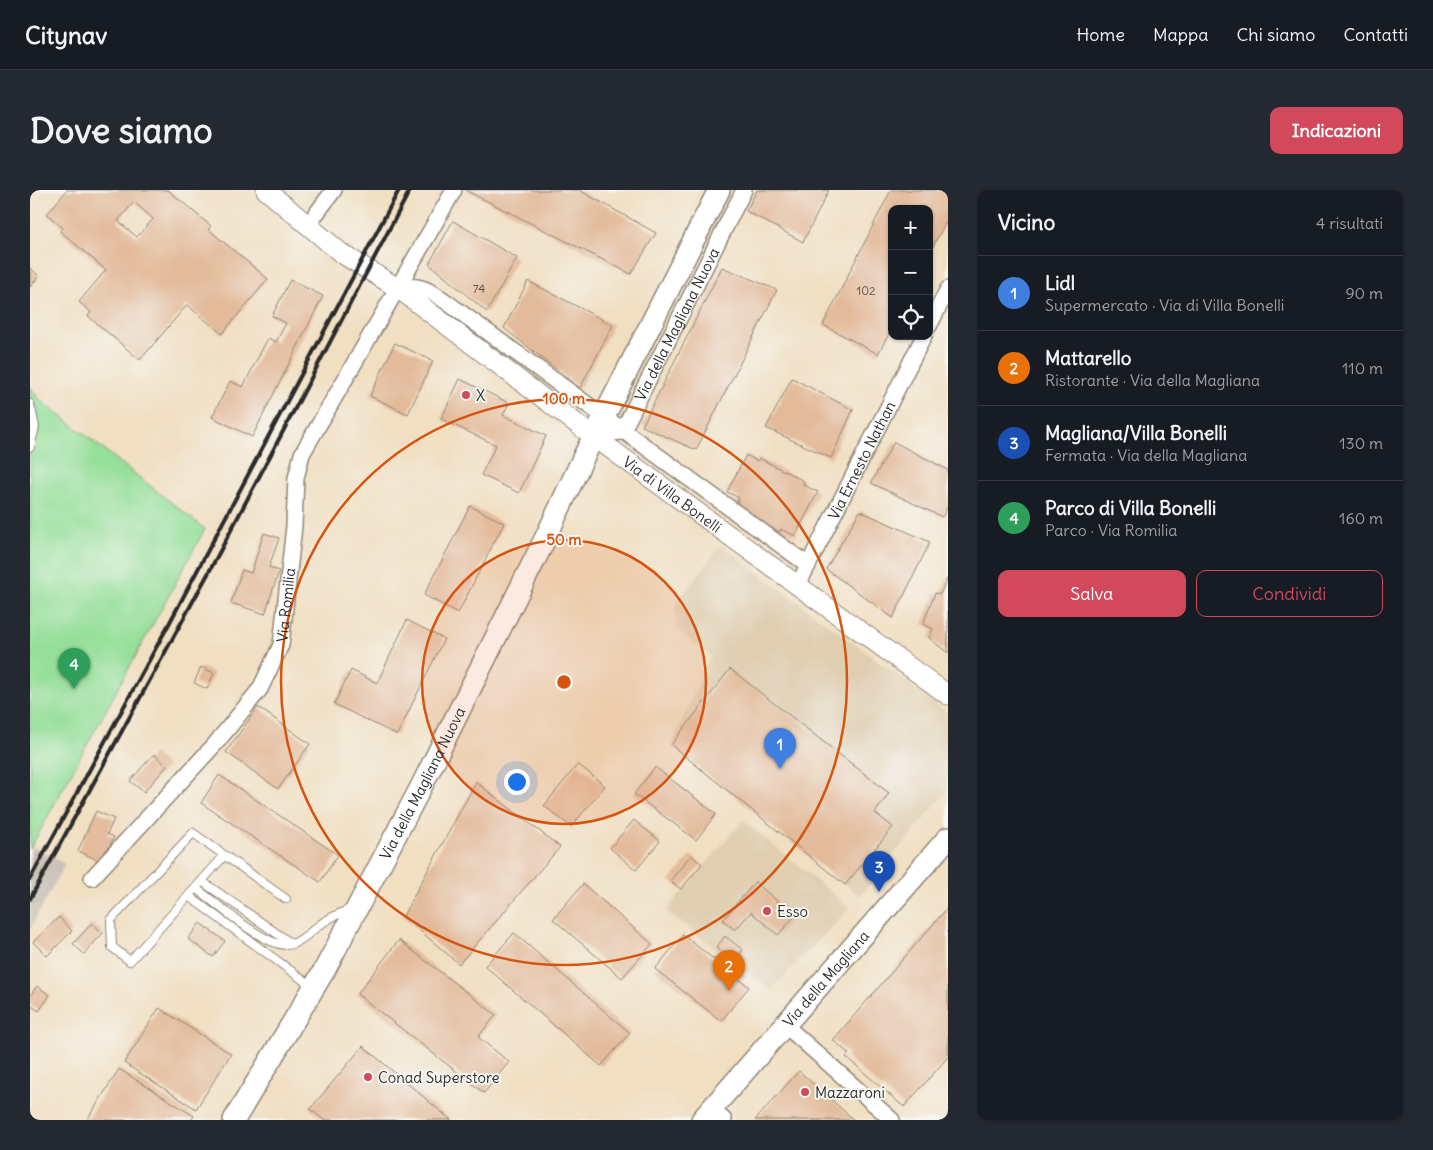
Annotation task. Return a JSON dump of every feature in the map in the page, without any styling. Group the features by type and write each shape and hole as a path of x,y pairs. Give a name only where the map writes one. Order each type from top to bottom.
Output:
{"main road":[{"name":"Via della Magliana Nuova","path":"234,1120 314,987 458,716 598,427 719,190"},
{"name":"Via della Magliana","path":"712,1116 786,1026 948,838"}],"street":[{"name":"Via di Villa Bonelli","path":"266,190 307,226 347,257 399,289 598,427 798,585 948,695"},
{"path":"307,226 334,190"},
{"name":"Via Romilia","path":"92,878 216,743 260,689 281,645 294,526 296,478 302,454 399,289 454,190"},
{"name":"Via della Magliana Nuova","path":"622,432 744,190"},
{"path":"933,318 948,288"},
{"name":"Via Ernesto Nathan","path":"798,585 922,340"},
{"path":"598,427 622,432"},
{"name":"Via di Villa Bonelli","path":"622,432 808,565"},
{"path":"786,1026 892,1120"}],"lane":[{"path":"30,404 35,428 30,447"},
{"path":"224,856 190,897 130,961 112,947 111,920 193,833 286,899"},
{"path":"203,882 292,944"},
{"path":"197,889 270,941 283,946 292,944 327,920 358,906"},
{"path":"190,897 314,987"}],"shaded area":[{"path":"721,545 948,713 948,790 860,896 671,745 711,656 677,630 675,605"},
{"path":"743,820 850,908 771,990 666,911"},
{"path":"33,847 65,864 30,929 30,852"}],"green space":[{"path":"30,386 38,398 205,529 30,849"}],"building":[{"path":"67,190 168,190 211,226 208,229 268,279 222,334 187,305 140,360 88,316 91,312 79,302 106,270 60,231 63,228 47,214","holes":["134,202 153,219 137,237 118,221"]},
{"path":"465,190 579,190 656,233 631,274"},
{"path":"757,190 829,190 803,242 746,211"},
{"path":"891,190 948,190 948,218 933,246 933,205 888,205 888,335 878,354 823,325"},
{"path":"453,221 517,258 487,312 429,264"},
{"path":"722,267 777,290 696,450 642,426"},
{"path":"30,268 39,276 30,287"},
{"path":"290,280 323,296 252,437 212,417 230,381 243,387 268,338 276,342 286,323 272,316"},
{"path":"528,281 613,325 580,388 504,328"},
{"path":"395,343 433,361 408,414 370,396"},
{"path":"792,378 853,410 831,458 766,428"},
{"path":"460,379 509,403 503,415 546,436 519,493 481,475 496,445 441,419"},
{"path":"894,442 948,470 948,506 942,517 871,483"},
{"path":"746,455 757,461 759,458 804,481 803,485 818,492 795,536 781,529 780,532 734,509 739,498 727,492"},
{"path":"470,506 504,523 458,613 424,595"},
{"path":"860,511 930,542 893,618 826,569"},
{"path":"264,533 279,538 269,567 279,571 265,614 231,603 242,570 251,573"},
{"path":"948,577 948,653 929,638 933,629 923,624 935,593 940,594"},
{"path":"407,620 444,639 397,735 334,704 351,670 377,683"},
{"path":"201,667 214,673 207,689 194,683"},
{"path":"730,669 889,793 875,813 893,827 845,885 671,745"},
{"path":"258,707 310,744 278,789 226,752"},
{"path":"154,754 167,766 144,792 130,781"},
{"path":"578,764 605,786 571,827 544,806"},
{"path":"655,767 716,814 696,840 634,794"},
{"path":"219,775 338,855 320,882 201,803"},
{"path":"476,782 560,847 459,964 403,916"},
{"path":"96,811 114,819 107,834 114,837 102,862 78,851"},
{"path":"634,820 660,841 636,870 610,848"},
{"path":"691,855 702,864 681,889 670,881"},
{"path":"755,882 795,916 778,935 751,912 735,930 723,920"},
{"path":"583,884 652,944 622,978 553,919"},
{"path":"948,907 948,1057 904,1107 846,1057 849,1054 833,1040"},
{"path":"59,917 72,931 47,956 33,942"},
{"path":"92,923 103,933 84,954 73,944"},
{"path":"200,923 225,941 213,957 188,939"},
{"path":"514,933 630,1033 601,1066 485,966"},
{"path":"683,935 749,987 721,1021 655,969"},
{"path":"725,936 743,950 735,962 716,948"},
{"path":"399,940 496,1015 478,1037 509,1062 484,1093 357,994"},
{"path":"37,986 50,995 39,1011 30,1005 30,996"},
{"path":"159,1008 231,1054 196,1109 124,1063"},
{"name":"Conad Superstore","path":"363,1046 451,1120 324,1120 310,1109"},
{"path":"119,1069 194,1116 191,1120 87,1120"},
{"path":"799,1071 854,1120 755,1120"}],"railway":[{"path":"30,879 170,622 399,190"},
{"path":"30,899 209,572 410,190"}],"place":[{"name":"X","path":"466,395"},
{"name":"Parco di Villa Bonelli","path":"74,689"},
{"name":"Lidl","path":"780,769"},
{"name":"Magliana/Villa Bonelli","path":"879,892"},
{"name":"Esso","path":"767,911"},
{"name":"Mattarello","path":"729,991"},
{"name":"Conad Superstore","path":"368,1077"},
{"name":"Mazzaroni","path":"805,1092"}]}
